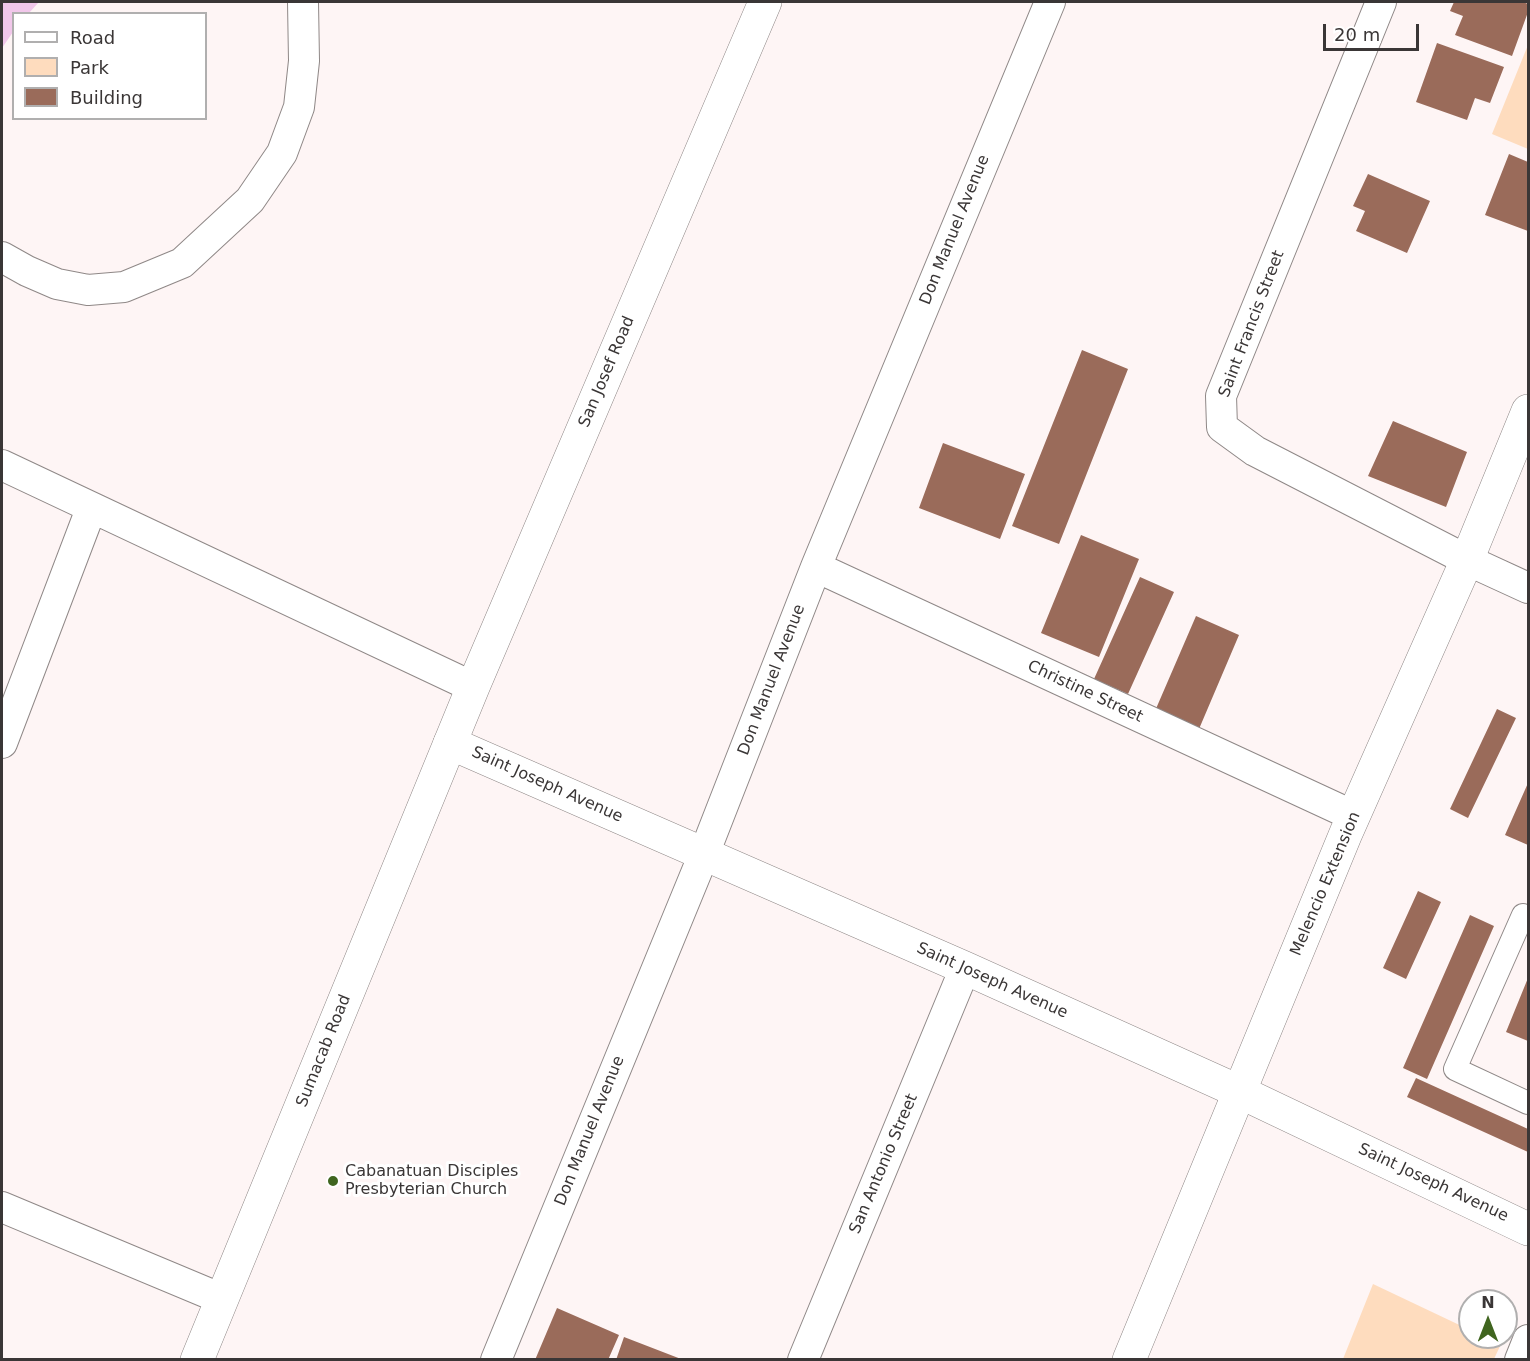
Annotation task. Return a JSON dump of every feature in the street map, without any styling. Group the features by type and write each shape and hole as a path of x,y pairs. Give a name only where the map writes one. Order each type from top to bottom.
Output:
{"street":[{"path":"2,257 27,272 57,284 88,290 124,287 182,263 250,200 282,153 299,107 304,61 303,2"},
{"name":"San Josef Road","path":"450,743 765,2"},
{"name":"Don Manuel Avenue","path":"496,1359 704,854 816,567 1050,2"},
{"name":"Saint Francis Street","path":"1381,2 1221,396 1222,427 1255,451 1467,560 1528,588"},
{"name":"Melencio Extension","path":"1129,1359 1354,816 1467,560 1528,411"},
{"path":"2,465 91,509 473,687"},
{"path":"2,742 91,509"},
{"name":"Christine Street","path":"816,567 1354,816"},
{"name":"Saint Joseph Avenue","path":"450,743 965,968 1240,1092 1528,1228"},
{"name":"Sumacab Road","path":"197,1359 450,743"},
{"path":"1523,915 1455,1070 1528,1103"},
{"name":"San Antonio Street","path":"803,1359 965,968"},
{"path":"2,1207 222,1299"},
{"path":"1520,1359 1528,1340"}],"green space":[{"path":"1528,45 1528,149 1492,134"},
{"path":"1373,1284 1458,1324 1458,1349 1499,1349 1494,1359 1343,1359"}],"shaded area":[{"path":"2,2 39,2 30,12 12,12 12,33 2,48"}],"building":[{"path":"1454,2 1523,2 1528,4 1528,12 1512,56 1455,35 1463,16 1450,11"},
{"path":"1437,43 1504,67 1490,103 1475,98 1467,120 1416,102"},
{"path":"1509,154 1528,162 1528,231 1485,215"},
{"path":"1368,174 1430,201 1407,253 1356,231 1365,211 1353,206"},
{"path":"1082,350 1128,369 1059,544 1012,526"},
{"path":"1393,421 1467,452 1446,507 1368,476"},
{"path":"943,443 1025,474 1000,539 919,508"},
{"path":"1081,535 1139,559 1099,657 1041,633"},
{"path":"1140,577 1174,592 1128,694 1094,679"},
{"path":"1196,616 1239,635 1199,729 1155,711"},
{"path":"1497,709 1516,718 1468,818 1450,809"},
{"path":"1528,783 1528,845 1505,835"},
{"path":"1418,891 1441,902 1406,979 1383,968"},
{"path":"1470,915 1494,926 1427,1079 1403,1068"},
{"path":"1528,978 1528,1041 1506,1032"},
{"path":"1416,1078 1528,1129 1528,1152 1407,1097"},
{"path":"557,1308 619,1335 608,1360 535,1360"},
{"path":"624,1337 681,1359 681,1360 616,1360"}],"place":[{"name":"Cabanatuan Disciples Presbyterian Church","path":"333,1181"}]}
